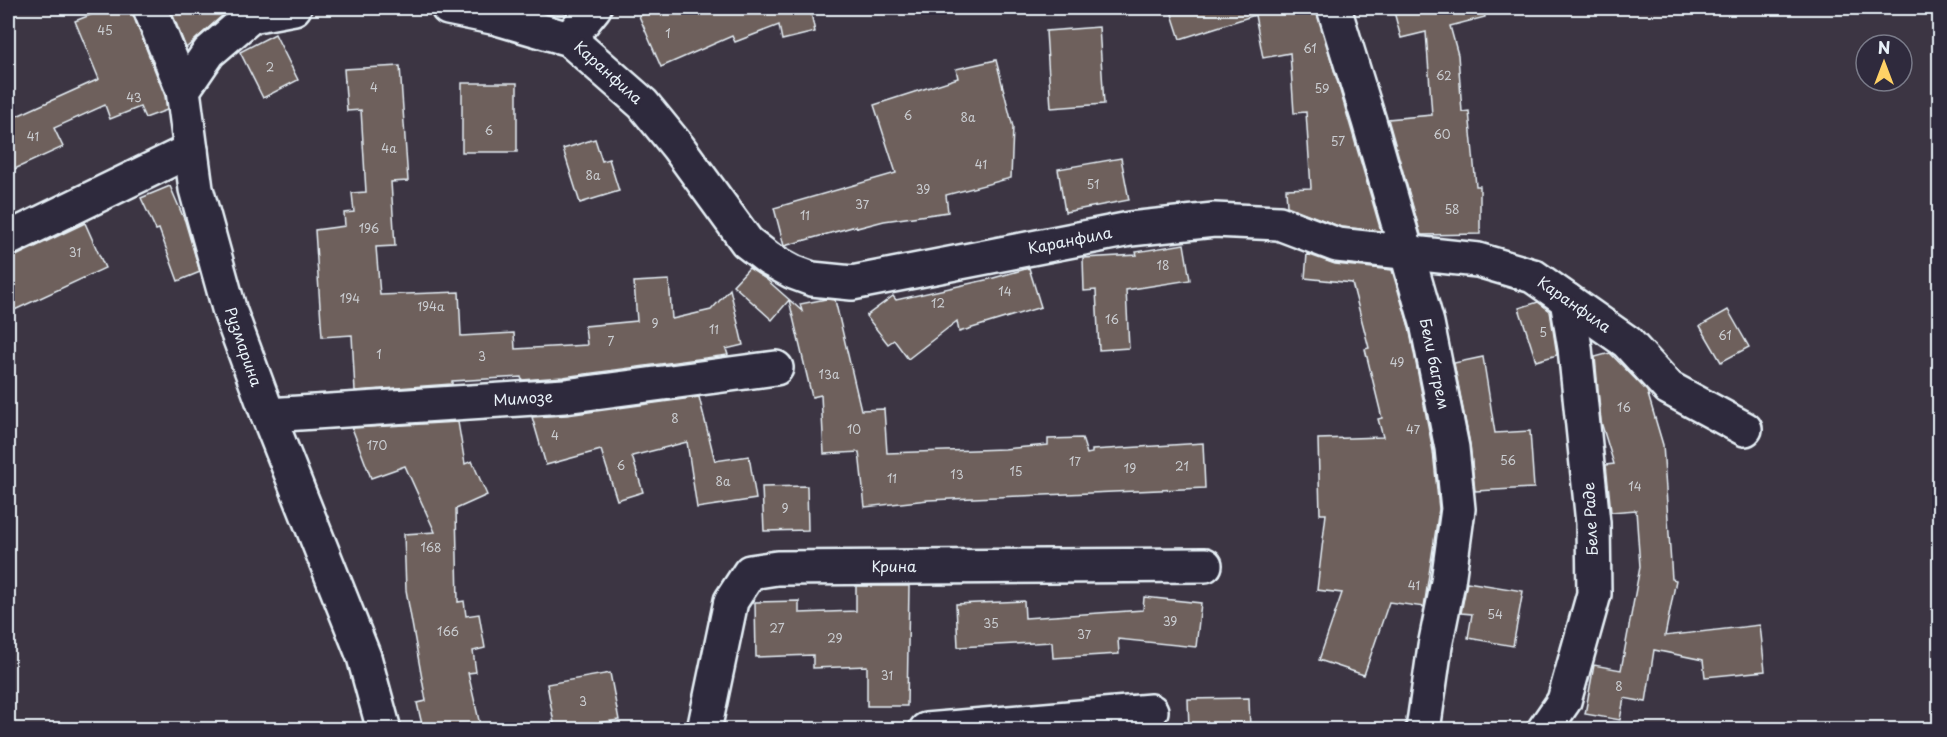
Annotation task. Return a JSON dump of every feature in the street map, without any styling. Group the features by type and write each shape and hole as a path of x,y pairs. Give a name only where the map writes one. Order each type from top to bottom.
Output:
{"street":[{"path":"150,8 183,90"},
{"path":"183,90 209,52 251,12 294,8"},
{"name":"Каранфила","path":"448,8 496,18 569,39 643,104 678,147 747,242 769,259 812,279 852,284 1130,229 1214,220 1279,223 1337,244 1478,260 1533,276 1627,342 1669,388 1745,429"},
{"path":"569,39 595,8"},
{"name":"Бели багрем","path":"1334,8 1370,121 1427,323 1452,448 1458,509 1423,729"},
{"name":"Рузмарина","path":"183,90 196,189 230,312 268,415 364,657 384,729"},
{"path":"8,238 191,150"},
{"name":"Беле Раде","path":"1544,729 1564,701 1594,594 1593,523 1575,348 1567,300"},
{"name":"Мимозе","path":"268,415 565,396 776,368"},
{"name":"Крина","path":"704,729 731,601 750,572 777,568 1205,565"},
{"path":"926,729 1151,711"}],"building":[{"path":"108,8 132,8 165,96 167,110 145,118 140,107 110,119 105,105 54,128 63,147 8,172 8,120 99,79 75,21"},
{"path":"170,8 220,8 223,15 186,48"},
{"path":"660,8 819,9 811,13 815,32 782,40 779,25 735,42 732,36 661,67 639,16"},
{"path":"1170,8 1261,8 1261,10 1316,8 1381,231 1341,227 1287,206 1286,189 1311,188 1306,112 1294,113 1290,53 1263,58 1255,15 1180,39"},
{"path":"1393,8 1484,8 1485,17 1450,26 1458,55 1462,112 1469,111 1476,186 1480,186 1480,234 1421,235 1388,119 1432,115 1426,32 1401,38"},
{"path":"1099,27 1104,104 1051,108 1046,31"},
{"path":"275,34 298,80 263,98 240,52"},
{"path":"996,60 1013,127 1011,178 946,195 948,212 884,221 857,228 856,226 784,246 774,208 896,173 874,105 958,78 956,69"},
{"path":"400,66 408,181 391,182 395,246 376,247 380,295 459,292 461,336 514,333 515,349 587,345 585,326 637,321 634,282 669,280 672,319 711,310 730,289 743,345 726,349 728,355 563,377 452,381 452,384 355,391 352,335 322,337 315,230 345,226 344,213 354,212 352,193 366,192 361,110 347,111 344,69"},
{"path":"462,83 517,83 517,152 462,152"},
{"path":"595,139 602,161 609,159 619,191 580,203 563,149"},
{"path":"1121,158 1129,200 1065,212 1058,169"},
{"path":"170,186 185,221 200,272 178,281 159,229 156,230 141,198"},
{"path":"85,223 105,268 8,313 8,258"},
{"path":"1184,244 1190,280 1126,290 1129,348 1099,350 1096,290 1084,291 1083,258 1137,255 1136,252"},
{"path":"1307,254 1335,264 1392,270 1409,327 1433,451 1439,509 1424,607 1389,602 1364,675 1319,660 1342,593 1317,590 1326,514 1320,514 1318,439 1383,437 1378,419 1382,418 1365,349 1369,348 1352,283 1305,278"},
{"path":"749,268 766,279 802,311 800,304 826,299 835,300 861,410 884,409 887,453 1004,449 1048,445 1048,439 1082,438 1087,454 1092,453 1092,450 1203,443 1205,488 928,500 865,507 859,452 824,454 821,395 812,397 789,300 772,320 733,285"},
{"path":"1029,268 1041,307 959,332 957,321 908,359 894,340 888,344 866,316 893,296 896,300"},
{"path":"1538,302 1550,311 1557,355 1536,361 1519,308"},
{"path":"1728,310 1749,347 1721,362 1700,326"},
{"path":"1610,353 1647,391 1663,445 1672,579 1676,580 1665,636 1760,625 1765,671 1705,677 1703,660 1654,650 1646,702 1624,698 1620,720 1585,714 1594,665 1621,670 1640,567 1636,510 1611,512 1606,465 1614,464 1601,422 1595,357"},
{"path":"1483,357 1495,433 1530,431 1534,488 1475,491 1470,444 1454,363"},
{"path":"699,397 715,461 749,456 756,499 697,508 687,442 632,456 643,492 617,500 601,450 546,465 532,417 567,415"},
{"path":"458,422 465,464 472,461 487,495 456,509 458,602 464,601 466,616 479,614 485,648 473,651 476,672 468,673 481,729 423,729 417,703 426,701 406,590 404,534 435,532 405,466 371,478 352,428"},
{"path":"807,486 808,530 764,531 762,487"},
{"path":"1467,582 1523,591 1513,646 1468,638 1472,614 1461,613"},
{"path":"856,586 909,586 907,706 867,706 867,666 813,668 813,655 756,657 755,602 799,601 799,613 856,611"},
{"path":"1144,597 1201,603 1196,647 1118,639 1119,654 1053,658 1052,642 958,647 956,604 1024,601 1025,618 1143,610"},
{"path":"610,673 619,720 555,729 547,684"},
{"path":"1249,698 1250,729 1189,729 1188,699"}]}
